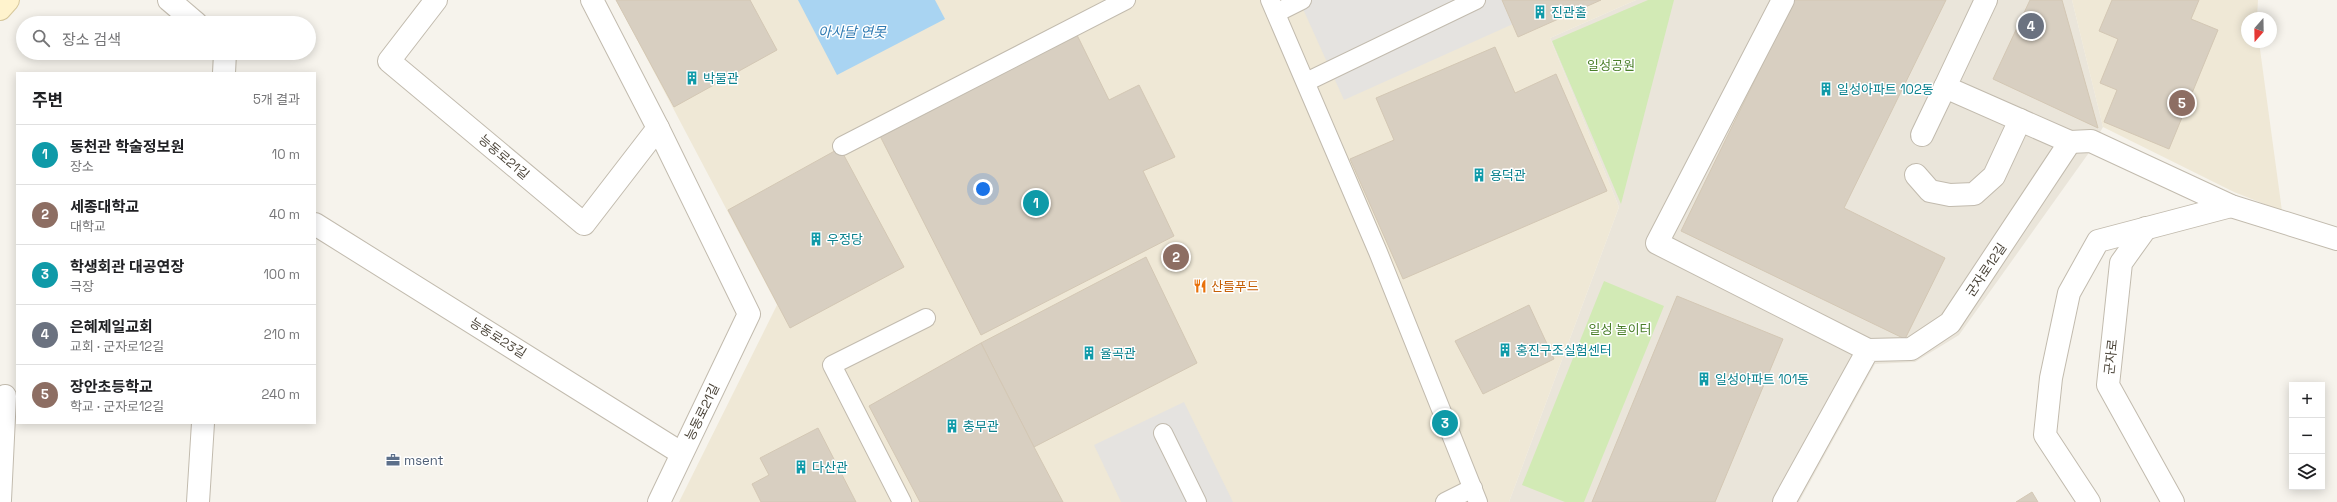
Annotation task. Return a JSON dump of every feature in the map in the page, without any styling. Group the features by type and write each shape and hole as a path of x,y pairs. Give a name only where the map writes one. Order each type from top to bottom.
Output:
{"main road":[{"path":"0,9 8,0"}],"street":[{"path":"169,0 188,16"},
{"name":"능동로21길","path":"436,0 389,61 584,224 658,128"},
{"name":"능동로21길","path":"592,0 658,128 749,314 681,453 659,502"},
{"path":"1783,0 1657,243 1868,350 1784,502"},
{"path":"1922,135 1986,0"},
{"path":"224,72 225,60"},
{"path":"1945,87 2070,142 2091,141 2231,206 2337,239"},
{"path":"1916,175 1930,191 1950,195 1974,194 1994,176 2020,120"},
{"name":"군자로12길","path":"1868,350 1911,349 1950,323 2070,142"},
{"path":"2089,502 2045,435 2051,378 2069,293 2098,241 2231,206"},
{"name":"능동로23길","path":"316,225 681,453"},
{"name":"군자로","path":"2146,228 2121,263 2108,385 2172,502"},
{"path":"0,500 5,396"},
{"path":"198,502 203,424"}],"lane":[{"path":"842,146 1126,0"},
{"path":"1302,0 1273,6 1378,252 1475,495 1445,502"},
{"path":"1306,82 1476,0"},
{"path":"902,502 832,365 926,318"},
{"path":"1163,433 1197,502"}],"shaded area":[{"path":"616,0 1636,0 1550,38 1619,207 1509,502 679,502 777,305"},
{"path":"1299,0 1502,0 1513,24 1344,100"},
{"path":"1636,0 2072,0 2103,127 2088,154 1959,335 1915,362 1875,364 1799,502 1509,502 1619,207 1550,38"},
{"path":"2072,0 2258,0 2257,12 2241,12 2241,48 2260,48 2282,211 2234,192 2103,127"},
{"path":"1184,402 1233,502 1121,502 1094,445"}],"green space":[{"name":"일성공원","path":"1648,0 1674,0 1621,204 1552,41"},
{"name":"일성 놀이터","path":"1604,281 1664,306 1584,502 1565,502 1522,485"}],"water":[{"name":"아사달 연못","path":"798,0 935,0 945,19 837,75"}],"building":[{"name":"박물관","path":"616,0 750,0 777,50 674,107"},
{"name":"진관홀","path":"1502,0 1601,0 1518,37"},
{"name":"일성아파트 102동","path":"1794,0 1946,0 1844,208 1945,258 1905,339 1681,231"},
{"path":"2030,0 2062,0 2098,128 1993,79"},
{"path":"2112,0 2199,0 2191,19 2218,30 2169,149 2104,122 2117,90 2100,83 2118,39 2099,31"},
{"path":"1077,35 1109,100 1139,85 1175,157 1143,171 1174,236 981,335 879,134"},
{"name":"용덕관","path":"1495,47 1515,93 1556,74 1607,191 1403,279 1350,159 1394,140 1376,98"},
{"name":"우정당","path":"840,148 904,267 790,328 728,210"},
{"name":"율곡관","path":"1146,257 1197,363 1034,447 981,343"},
{"name":"일성아파트 101동","path":"1677,296 1783,339 1715,502 1592,502"},
{"name":"홍진구조실험센터","path":"1529,305 1554,359 1483,394 1455,341"},
{"name":"충무관","path":"981,343 1063,502 920,502 869,406"},
{"name":"다산관","path":"818,428 856,502 761,502 752,484 769,475 760,458"},
{"path":"2032,492 2038,502 2016,502"}],"place":[{"name":"진관홀","path":"1540,12"},
{"name":"은혜제일교회","path":"2031,26"},
{"name":"박물관","path":"692,78"},
{"name":"일성아파트 102동","path":"1826,89"},
{"name":"장안초등학교","path":"2182,103"},
{"name":"용덕관","path":"1479,175"},
{"name":"동천관 학술정보원","path":"1036,203"},
{"name":"우정당","path":"816,239"},
{"name":"세종대학교","path":"1176,257"},
{"name":"산들푸드","path":"1200,286"},
{"name":"홍진구조실험센터","path":"1505,350"},
{"name":"율곡관","path":"1089,353"},
{"name":"일성아파트 101동","path":"1704,379"},
{"name":"학생회관 대공연장","path":"1445,423"},
{"name":"충무관","path":"952,426"},
{"name":"msent","path":"393,460"},
{"name":"다산관","path":"801,467"}]}
